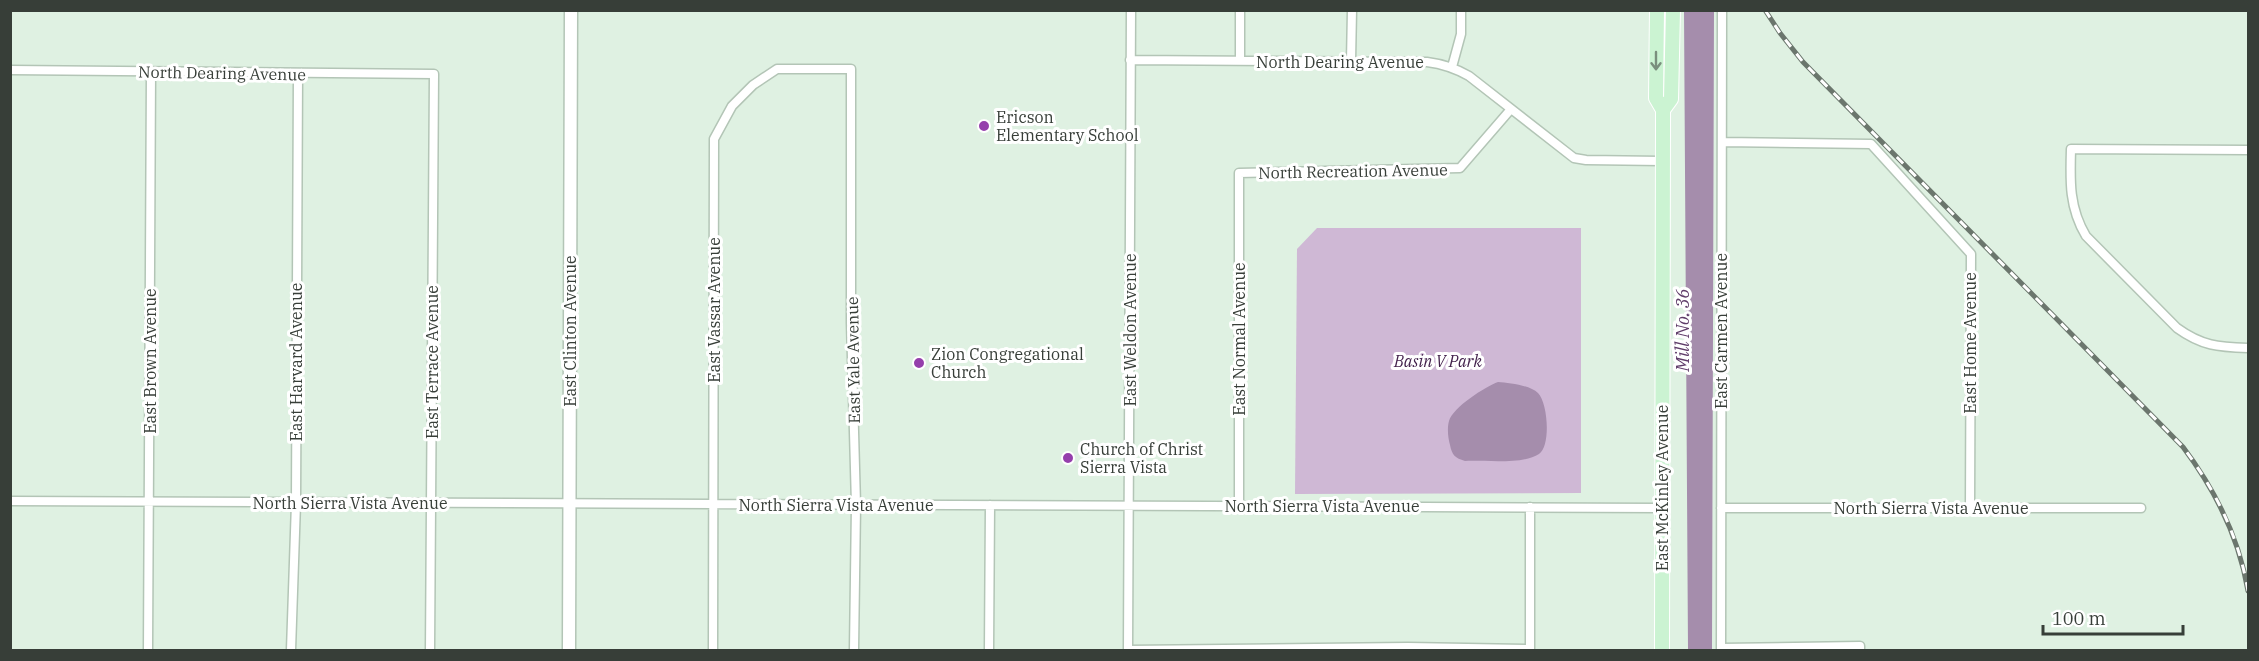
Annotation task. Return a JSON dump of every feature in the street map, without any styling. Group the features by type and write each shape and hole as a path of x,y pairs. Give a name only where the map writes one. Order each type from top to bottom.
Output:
{"main road":[{"name":"East Clinton Avenue","path":"569,651 571,10"},
{"name":"East McKinley Avenue","path":"1657,10 1656,98 1663,110 1662,651"},
{"name":"East McKinley Avenue","path":"1663,110 1671,99 1673,10"}],"street":[{"name":"East Weldon Avenue","path":"1128,650 1131,10"},
{"path":"1240,10 1240,61"},
{"path":"1352,10 1352,62"},
{"path":"1452,67 1461,34 1461,10"},
{"name":"East Carmen Avenue","path":"1721,649 1722,10"},
{"name":"North Dearing Avenue","path":"1130,60 1427,62 1452,67 1468,76 1574,158 1662,161"},
{"name":"East Vassar Avenue","path":"713,651 714,139 732,106 753,85 777,69 851,69"},
{"name":"East Yale Avenue","path":"851,69 851,322 856,505 854,651"},
{"name":"North Dearing Avenue","path":"10,70 434,74"},
{"name":"East Brown Avenue","path":"148,651 151,72"},
{"name":"East Harvard Avenue","path":"291,651 296,503 298,74"},
{"name":"East Terrace Avenue","path":"430,651 434,74"},
{"name":"North Recreation Avenue","path":"1239,173 1460,168 1511,109"},
{"name":"East Home Avenue","path":"1722,142 1871,144 1971,254 1970,508"},
{"path":"2248,150 2071,149 2070,193 2079,224 2094,247 2177,328 2207,345 2248,348"},
{"name":"East Normal Avenue","path":"1239,173 1239,506"},
{"name":"North Sierra Vista Avenue","path":"10,501 1662,508"},
{"path":"989,651 990,505"},
{"path":"1128,650 1530,650 1530,507"},
{"name":"North Sierra Vista Avenue","path":"1721,508 2142,508"},
{"path":"1721,649 1860,648"}],"green space":[{"name":"Basin V Park","path":"1317,228 1581,228 1581,493 1295,494 1297,249"}],"shaded area":[{"path":"1684,11 1714,11 1712,650 1688,650"},
{"path":"1498,382 1525,386 1538,393 1544,406 1547,424 1543,449 1539,454 1523,460 1465,461 1459,459 1454,456 1451,448 1449,421 1470,398"}],"railway":[{"path":"1765,10 1803,62 2183,447 2206,480 2224,515 2239,552 2248,591"}],"place":[{"name":"Ericson Elementary School","path":"984,126"},
{"name":"Zion Congregational Church","path":"919,363"},
{"name":"Church of Christ Sierra Vista","path":"1068,458"}],"water label":[{"name":"Mill No. 36","path":"1682,330"}]}
